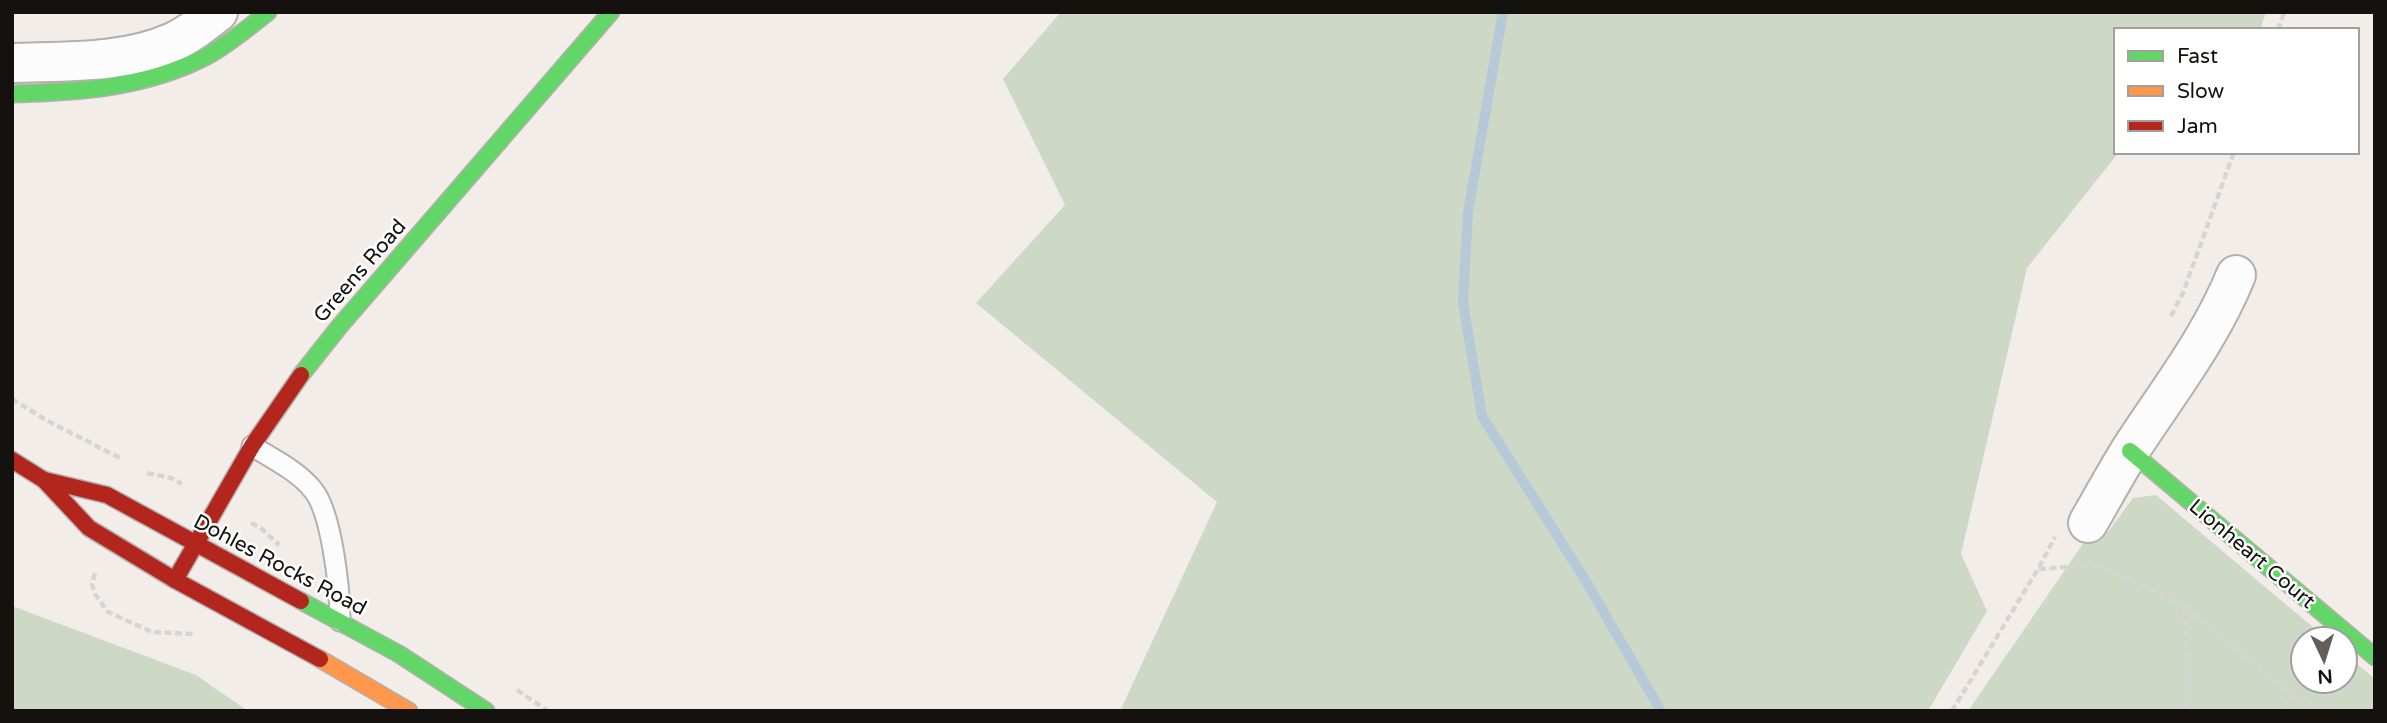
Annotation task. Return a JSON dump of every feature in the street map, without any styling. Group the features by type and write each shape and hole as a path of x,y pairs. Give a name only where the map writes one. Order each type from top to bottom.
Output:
{"street":[{"path":"12,63 110,58 143,51 173,42 201,26 218,12"},
{"path":"12,94 91,92 148,81 183,68 228,45 268,12"},
{"name":"Greens Road","path":"175,580 252,446 288,391 338,327 611,12"},
{"path":"2088,523 2130,451 2202,345 2223,308 2236,275"},
{"name":"Lionheart Court","path":"2130,451 2375,657"},
{"name":"Dohles Rocks Road","path":"12,460 44,480 89,528 175,580 298,646 409,711"},
{"name":"Dohles Rocks Road","path":"44,480 107,495 399,654 486,711"}],"lane":[{"path":"252,446 299,475 319,499 339,587 340,621"}],"path":[{"path":"12,399 125,461"},
{"path":"136,467 147,472"},
{"path":"251,523 261,528 282,547"},
{"path":"2038,569 2097,565 2184,606 2296,699 2335,711"},
{"path":"97,567 92,585 108,612 152,632 201,636"},
{"path":"2183,711 2189,695 2184,606"},
{"path":"2263,711 2296,699"}],"green space":[{"path":"1061,12 2266,12 2261,28 2114,28 2114,154 2117,154 2027,268 1961,554 1987,611 1928,711 1120,711 1217,502 976,303 1065,205 1003,79"},
{"path":"2156,495 2310,625 2289,625 2289,695 2359,695 2359,666 2375,679 2375,711 1968,711 2091,532 2108,532 2133,498"},
{"path":"12,606 196,675 248,711 12,711"}],"waterway":[{"path":"1503,12 1468,212 1463,303 1482,416 1584,578 1661,711"}],"traffic: fast":[{"path":"12,94 87,90 160,75 207,56 268,12"},
{"path":"301,375 339,327 611,12"},
{"path":"2130,451 2375,657"},
{"path":"301,601 399,654 486,711"}],"traffic: slow":[{"path":"320,659 409,711"}],"traffic: jam":[{"path":"175,580 252,446 301,375"},
{"path":"12,460 44,480 89,528 175,580 320,659"},
{"path":"44,480 107,495 301,601"}]}
